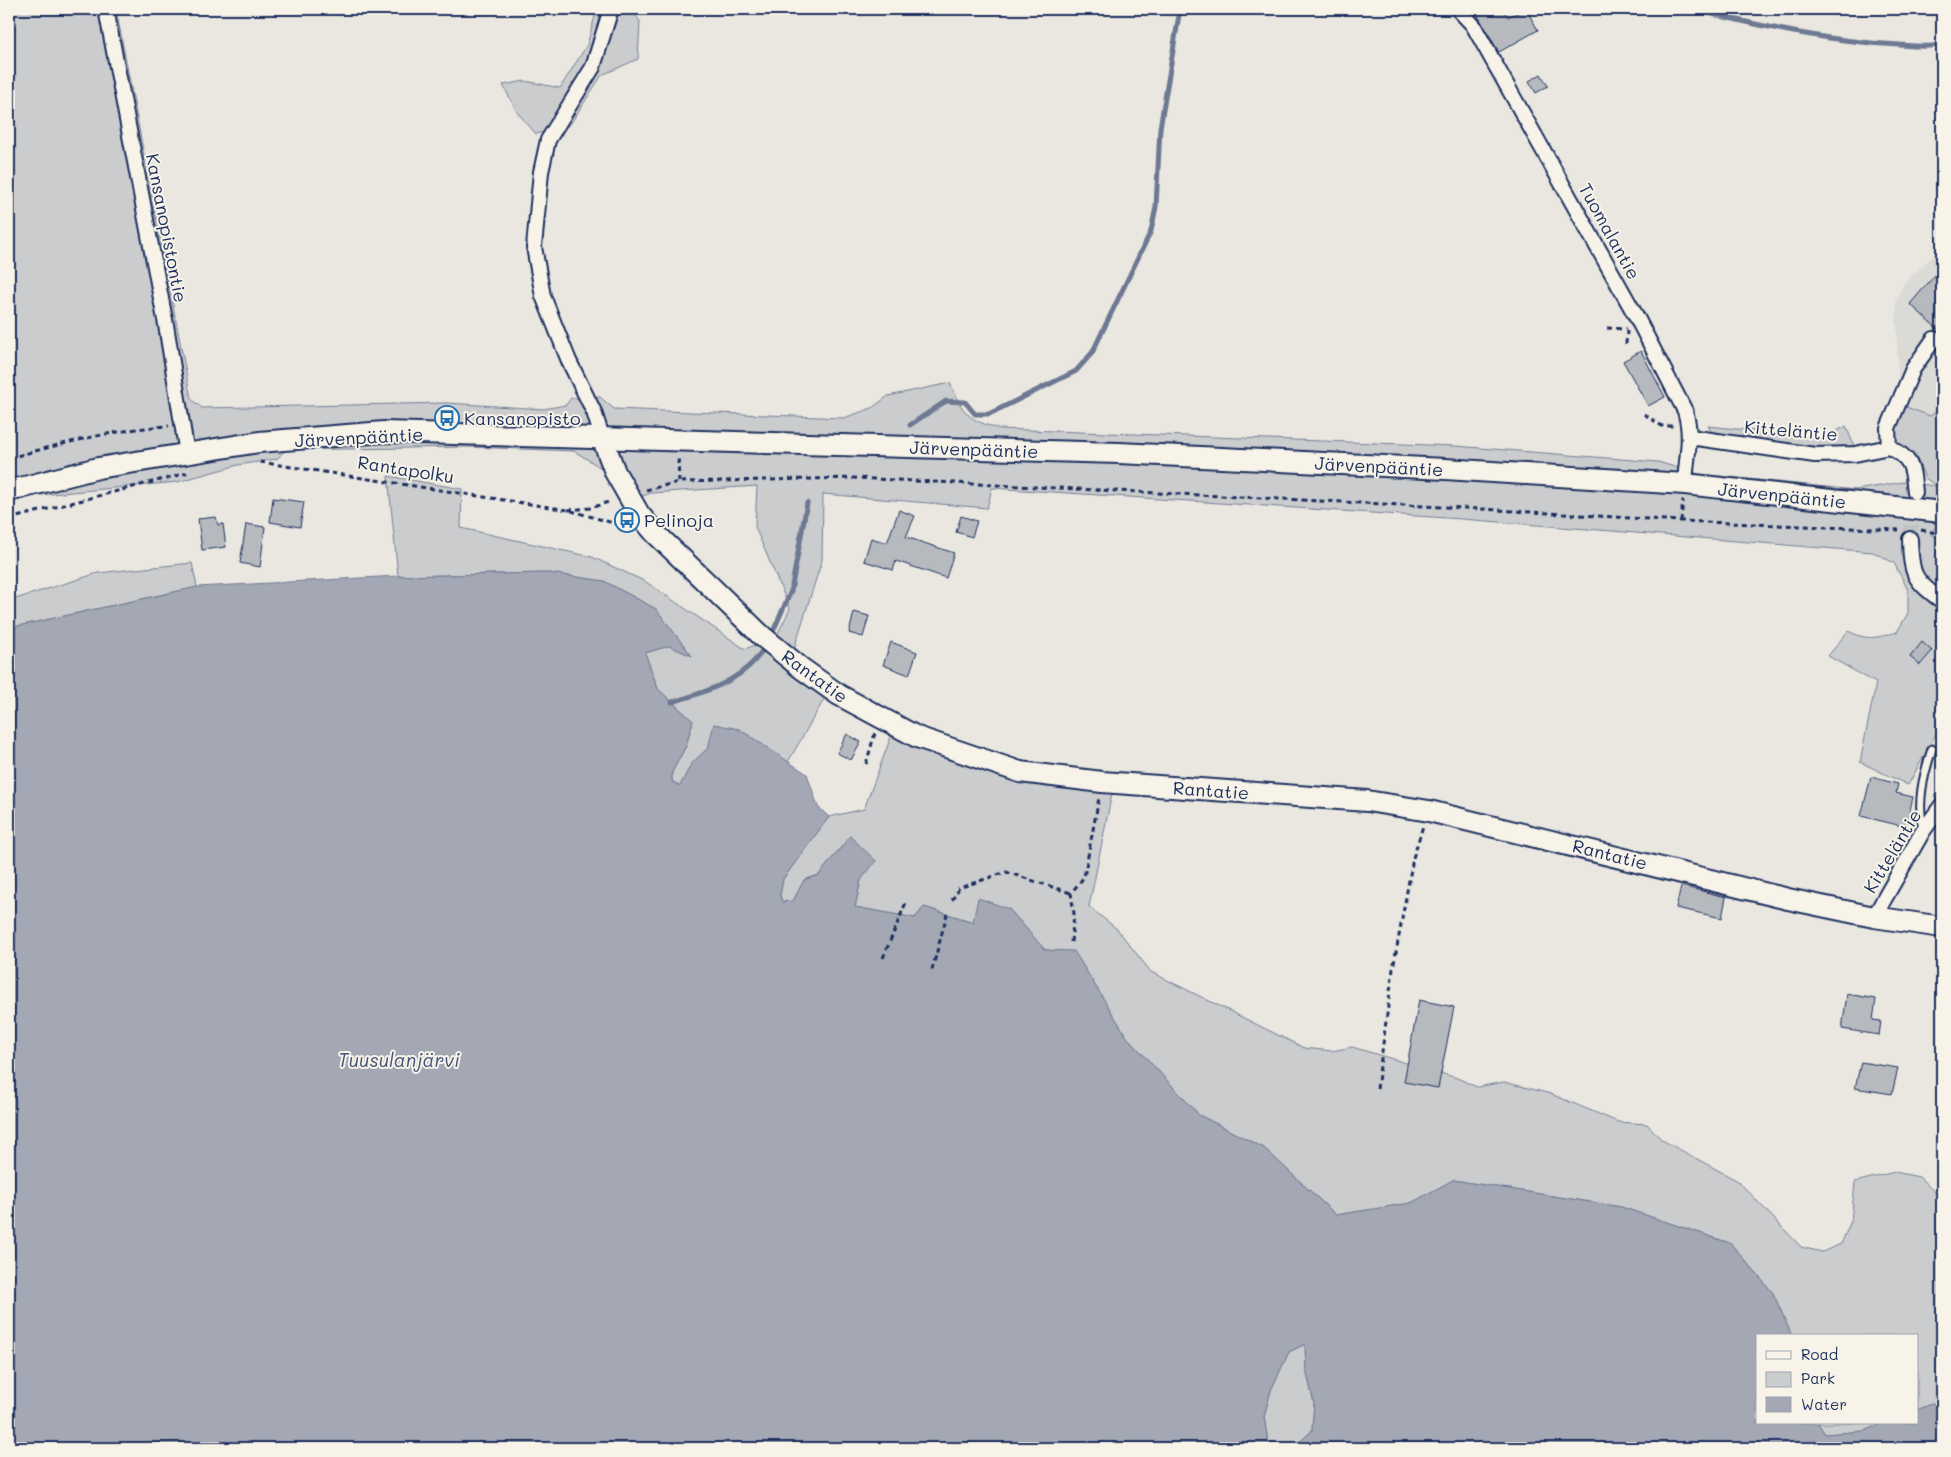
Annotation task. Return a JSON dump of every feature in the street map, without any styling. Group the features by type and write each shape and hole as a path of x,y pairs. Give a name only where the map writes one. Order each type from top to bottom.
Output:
{"main road":[{"name":"Järvenpääntie","path":"9,491 98,468 188,464 259,442 384,432 1119,453 1445,469 1685,484 1942,512"},
{"name":"Rantatie","path":"602,437 615,472 639,514 655,533 762,636 785,656 838,695 878,718 917,737 1020,772 1102,782 1367,801 1429,811 1788,899 1874,918 1942,927"}],"street":[{"name":"Kansanopistontie","path":"106,9 164,315 188,464"},
{"path":"602,437 594,412 569,361 543,296 534,247 541,172 548,140 582,88 593,66 611,9"},
{"name":"Tuomalantie","path":"1458,9 1473,25 1636,316 1685,411 1690,432 1685,484"},
{"path":"1915,492 1912,465 1900,453 1889,447 1888,428 1913,369 1934,339"},
{"name":"Kitteläntie","path":"1690,432 1815,455 1855,454 1889,447"},
{"path":"1911,533 1911,567 1922,586 1942,602"},
{"name":"Kitteläntie","path":"1874,918 1923,830 1942,805"}],"lane":[{"path":"1923,830 1920,814 1921,785 1932,749"}],"path":[{"path":"1608,328 1627,329"},
{"path":"1644,414 1662,426 1690,432"},
{"path":"9,458 86,438 137,428 182,425"},
{"path":"679,482 678,460 687,460"},
{"name":"Rantapolku","path":"253,461 568,510 655,533"},
{"path":"9,519 181,475 188,464"},
{"name":"Rantapolku","path":"568,510 590,508 628,495 679,482 854,478 1464,508 1681,521 1865,527 1911,533 1942,534"},
{"path":"866,764 878,718"},
{"path":"1071,942 1074,914 1071,893 1084,877 1102,782"},
{"path":"1378,1089 1393,970 1413,858 1429,811"},
{"path":"952,900 959,888 1006,872 1071,893"},
{"path":"883,958 907,900"},
{"path":"932,970 947,914"}],"shaded area":[{"path":"1942,248 1942,408 1931,416 1893,402 1898,380 1896,300 1904,283"}],"green space":[{"path":"9,9 116,9 191,399 202,408 447,403 543,409 566,405 571,398 600,397 614,409 844,418 872,408 888,396 950,383 963,409 968,414 974,419 1000,429 1455,446 1658,462 1699,474 1856,490 1903,482 1936,486 1925,478 1915,454 1888,441 1893,402 1930,416 1942,408 1942,502 1936,523 1942,524 1942,529 1934,528 1932,536 1942,538 1942,723 1908,785 1860,762 1876,683 1828,656 1848,631 1867,637 1883,636 1897,632 1908,613 1908,590 1894,563 1873,552 1462,519 992,488 987,508 823,494 822,560 792,655 834,682 788,762 739,729 704,752 692,765 680,786 672,781 672,772 686,746 693,721 658,689 645,653 669,646 691,655 656,609 604,581 549,573 398,576 388,476 462,489 461,528 592,557 646,582 745,649 776,637 790,609 755,527 757,486 651,493 620,504 603,469 574,451 469,447 285,450 277,459 238,465 177,482 9,498"},
{"path":"597,9 630,9 640,21 638,59 602,75 569,126 536,134 517,112 503,85 525,81 560,88 587,45"},
{"path":"1708,426 1824,438 1846,426 1854,446 1832,453 1717,440"},
{"path":"192,563 197,587 9,628 9,601 98,573"},
{"path":"892,734 973,763 1027,779 1083,790 1112,793 1089,907 1117,929 1151,972 1304,1048 1332,1051 1352,1047 1457,1078 1477,1087 1504,1082 1551,1094 1618,1122 1647,1124 1662,1140 1738,1181 1801,1247 1822,1252 1841,1244 1851,1221 1855,1182 1895,1172 1919,1177 1942,1199 1942,1320 1940,1330 1942,1335 1942,1400 1918,1410 1918,1334 1791,1334 1773,1293 1730,1243 1621,1207 1453,1180 1411,1203 1336,1215 1264,1148 1199,1115 1127,1037 1074,952 1045,950 1009,909 974,922 924,907 915,918 855,907 861,880 850,836 819,875 804,880 793,901 782,902 780,895 783,879 829,817 864,809"},
{"path":"1305,1344 1306,1370 1314,1403 1312,1431 1295,1446 1268,1442 1264,1417 1271,1390 1289,1352"},
{"path":"1819,1424 1882,1424 1865,1431 1825,1434"}],"water":[{"name":"Tuusulanjärvi","path":"549,573 604,581 656,609 692,656 669,646 645,653 658,689 693,721 686,746 672,772 672,782 680,786 691,764 708,748 714,724 739,729 807,774 818,807 829,817 783,879 780,895 782,902 793,901 804,880 819,875 850,836 876,861 861,880 855,907 915,918 924,907 973,922 978,898 1009,909 1045,950 1074,951 1127,1037 1199,1115 1264,1148 1336,1215 1411,1203 1453,1180 1621,1207 1730,1243 1773,1293 1791,1334 1756,1334 1756,1424 1819,1424 1825,1434 1865,1431 1882,1424 1918,1424 1918,1410 1942,1400 1942,1448 9,1448 9,628 197,587 398,576","holes":["1305,1344 1306,1370 1314,1403 1312,1431 1295,1446 1268,1442 1264,1417 1271,1390 1289,1352"]}],"building":[{"path":"1474,9 1503,9 1508,17 1526,9 1538,30 1499,52"},
{"path":"1541,74 1548,86 1536,93 1529,81"},
{"path":"1942,267 1942,333 1910,304"},
{"path":"1641,351 1665,397 1648,406 1623,361"},
{"path":"273,498 304,502 300,527 270,522"},
{"path":"899,510 915,516 906,537 954,553 946,578 896,561 893,570 864,561 871,538 887,543"},
{"path":"961,516 977,521 972,537 956,532"},
{"path":"216,517 218,525 223,524 226,547 202,550 198,519"},
{"path":"246,524 265,527 260,567 240,563"},
{"path":"854,612 869,616 863,637 849,633"},
{"path":"891,642 917,652 909,675 883,665"},
{"path":"1922,642 1932,651 1920,665 1910,657"},
{"path":"847,734 861,742 851,760 837,753"},
{"path":"1871,777 1898,784 1896,793 1913,797 1906,827 1861,816"},
{"path":"1681,886 1726,897 1722,918 1676,908"},
{"path":"1847,994 1876,999 1873,1020 1881,1021 1879,1035 1842,1029"},
{"path":"1419,1000 1454,1007 1438,1088 1404,1082"},
{"path":"1861,1062 1898,1068 1892,1094 1855,1088"}],"waterway":[{"path":"910,425 946,401 965,402 975,414 989,414 1076,371 1092,353 1151,231 1156,207 1160,128 1180,9"},
{"path":"1692,9 1769,27 1848,41 1916,46 1942,44"},
{"path":"771,636 791,591 807,503"},
{"path":"672,702 712,689 737,676 748,667 765,646"}],"tunnel":[{"path":"1910,539 1914,500"}],"place":[{"name":"Kansanopisto","path":"447,418"},
{"name":"Pelinoja","path":"627,520"}]}
